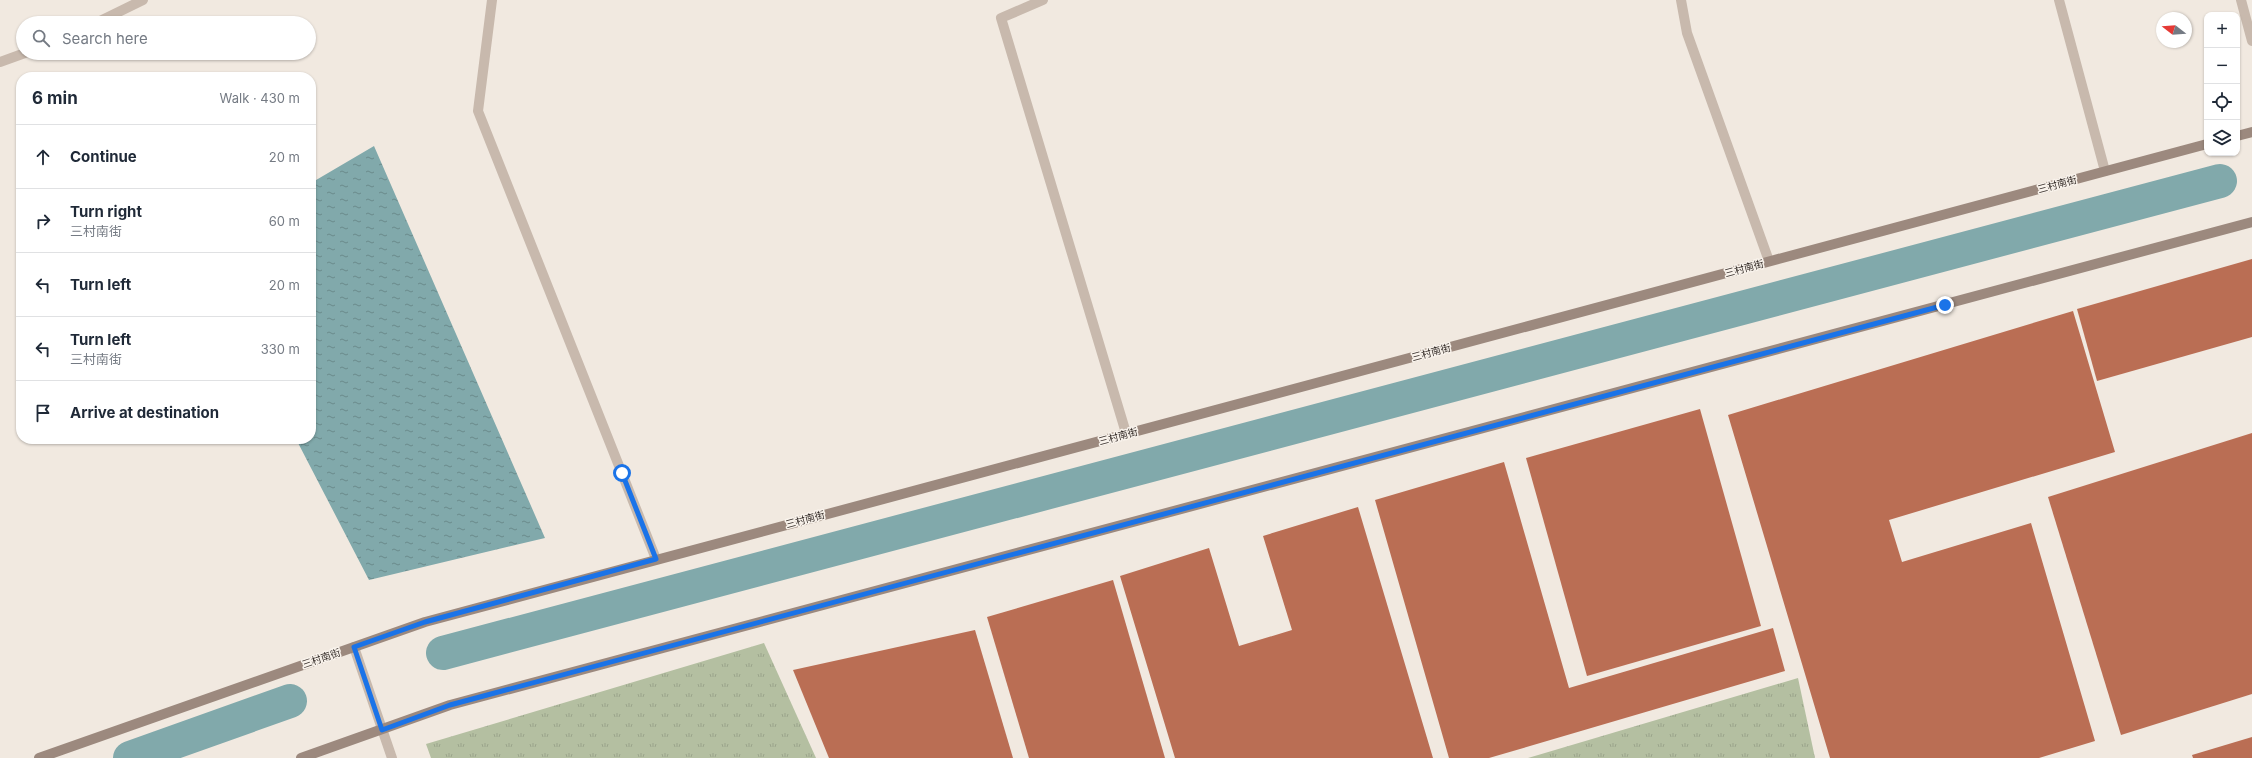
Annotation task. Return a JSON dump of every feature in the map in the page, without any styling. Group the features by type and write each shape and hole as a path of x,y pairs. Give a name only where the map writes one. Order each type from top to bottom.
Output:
{"street":[{"path":"110,16 143,0"},
{"path":"492,0 478,111 656,559"},
{"path":"1043,0 1001,18 1126,434"},
{"path":"1681,0 1686,32 1769,261"},
{"path":"2059,0 2105,171"},
{"path":"2241,0 2252,41"},
{"path":"0,62 16,56"},
{"path":"2240,135 2252,132"},
{"name":"三村南街","path":"39,758 425,622 2204,145"},
{"path":"301,758 465,701 2252,222"},
{"path":"354,647 392,758"}],"green space":[{"path":"764,643 816,758 431,758 426,744"},
{"path":"1798,678 1815,758 1528,758"}],"water":[{"path":"374,146 545,538 369,580 299,444 316,444 316,180"}],"building":[{"path":"2252,259 2252,337 2097,381 2077,309"},
{"path":"2073,311 2115,452 1889,520 1902,562 2031,523 2095,741 2039,758 1830,758 1728,415"},
{"path":"1700,409 1761,626 1587,676 1526,458"},
{"path":"2252,433 2252,694 2121,735 2048,497"},
{"path":"1504,462 1569,688 1773,628 1785,671 1489,758 1449,758 1375,500"},
{"path":"1358,507 1433,758 1175,758 1120,576 1209,548 1239,646 1292,630 1263,536"},
{"path":"1113,580 1165,758 1029,758 987,617"},
{"path":"975,630 1013,758 829,758 793,670"},
{"path":"2252,737 2252,758 2193,758 2192,755"}],"waterway":[{"path":"443,653 2220,181"},
{"path":"130,758 290,701"}],"route":[{"path":"622,473 656,559 425,622 354,647 382,730 450,705 1945,305"}]}
